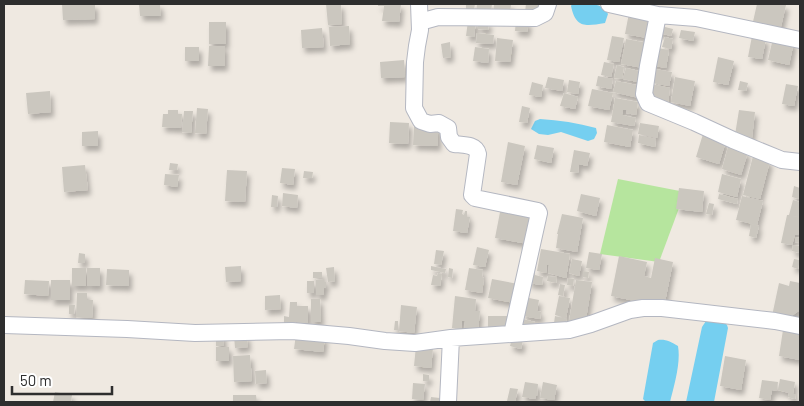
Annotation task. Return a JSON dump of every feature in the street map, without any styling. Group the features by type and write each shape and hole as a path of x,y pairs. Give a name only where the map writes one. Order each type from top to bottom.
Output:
{"street":[{"path":"419,4 420,30 415,62 414,108 418,117 421,121 430,124 440,123 448,128 449,137 454,144 474,147 477,150 472,195 475,198 538,211 539,213 512,334"},
{"path":"420,22 438,17 535,18 545,13 548,4"},
{"path":"609,4 658,15 696,18 800,40"},
{"path":"658,15 644,94 648,103 782,160 800,162"},
{"path":"4,325 195,333 292,331 415,343 451,338 569,330 630,310 662,308 775,321 800,326"},
{"path":"448,402 451,338"}],"green space":[{"path":"618,179 685,192 659,262 600,254"}],"water":[{"path":"572,4 593,4 602,7 608,14 605,23 587,25 579,22 573,13"},
{"path":"540,119 589,126 596,128 597,133 594,139 588,141 561,132 548,135 539,134 531,129 535,121"},
{"path":"706,321 725,323 728,328 714,402 686,402 702,327"},
{"path":"658,340 666,340 678,346 677,374 670,402 646,402 643,399 653,343"}],"building":[{"path":"62,4 95,4 95,19 63,20"},
{"path":"139,4 160,4 161,16 140,16"},
{"path":"326,4 341,4 342,24 328,25"},
{"path":"378,4 401,4 399,22 382,21 384,6 378,6"},
{"path":"466,4 475,4 474,10 466,9"},
{"path":"477,4 492,4 491,13 476,12"},
{"path":"494,4 511,4 510,16 493,14"},
{"path":"526,4 542,4 541,14 525,12"},
{"path":"757,4 786,5 780,31 752,26"},
{"path":"629,13 651,18 647,38 625,34"},
{"path":"516,20 529,22 527,32 515,31"},
{"path":"468,21 476,21 474,37 466,36"},
{"path":"478,21 489,22 488,30 478,29"},
{"path":"209,22 226,22 226,44 209,44"},
{"path":"657,25 673,29 671,36 656,32"},
{"path":"349,26 350,44 330,46 329,27"},
{"path":"322,28 324,47 302,48 301,30"},
{"path":"681,30 695,32 693,41 679,38"},
{"path":"477,33 494,35 493,44 476,43"},
{"path":"612,36 624,38 619,62 607,60"},
{"path":"752,36 766,39 762,59 748,57"},
{"path":"665,37 673,39 671,49 662,47"},
{"path":"497,38 513,40 510,62 495,61"},
{"path":"773,38 794,42 789,65 768,60"},
{"path":"626,39 648,43 643,68 621,64"},
{"path":"450,42 451,57 443,58 441,44"},
{"path":"209,46 225,46 225,66 208,66"},
{"path":"185,47 199,47 199,61 185,61"},
{"path":"475,47 489,49 488,63 473,61"},
{"path":"652,47 669,50 666,68 649,65"},
{"path":"718,57 734,61 728,85 713,82"},
{"path":"404,60 405,77 381,78 380,62"},
{"path":"604,62 614,64 611,77 601,75"},
{"path":"617,65 624,67 622,79 614,78"},
{"path":"626,68 644,72 642,83 623,79"},
{"path":"655,69 672,72 669,86 652,83"},
{"path":"598,76 613,79 611,89 596,86"},
{"path":"548,77 564,80 562,91 545,88"},
{"path":"675,77 695,81 690,106 671,102"},
{"path":"569,80 580,82 578,94 567,92"},
{"path":"616,81 642,86 639,98 613,92"},
{"path":"740,81 748,83 746,91 738,90"},
{"path":"532,82 543,85 541,97 529,95"},
{"path":"647,83 670,88 668,104 652,100"},
{"path":"786,84 798,86 794,106 782,104"},
{"path":"592,89 613,93 609,110 588,106"},
{"path":"50,91 51,112 28,114 26,93"},
{"path":"564,93 578,97 575,109 560,106"},
{"path":"615,98 638,102 636,115 626,113 627,110 623,110 622,115 636,118 634,126 611,122"},
{"path":"522,106 530,108 527,123 519,122"},
{"path":"197,108 208,109 206,134 195,133"},
{"path":"168,110 178,110 178,114 182,114 181,128 162,127 163,114 168,114"},
{"path":"739,110 755,112 752,138 735,135"},
{"path":"184,111 193,111 191,133 182,132"},
{"path":"390,122 409,123 408,144 389,143"},
{"path":"640,123 659,126 657,138 638,134"},
{"path":"607,125 633,130 630,147 604,142"},
{"path":"414,126 438,127 438,146 413,145"},
{"path":"98,131 98,146 82,146 82,132"},
{"path":"703,134 726,141 719,164 696,157"},
{"path":"639,135 656,139 655,147 638,143"},
{"path":"508,142 525,146 517,185 501,182"},
{"path":"537,145 554,148 551,163 534,159"},
{"path":"728,147 748,152 741,175 722,169"},
{"path":"574,150 590,153 587,166 579,164 578,173 570,172"},
{"path":"753,156 770,161 760,199 743,195"},
{"path":"170,163 178,164 177,170 169,170"},
{"path":"85,165 88,190 64,192 62,167"},
{"path":"282,168 295,169 293,185 280,183"},
{"path":"227,170 247,171 245,202 225,201"},
{"path":"304,171 313,172 312,178 303,178"},
{"path":"165,174 179,175 177,187 164,185"},
{"path":"722,174 741,179 737,197 718,192"},
{"path":"794,186 800,188 799,199 792,197"},
{"path":"679,188 704,191 702,212 676,209"},
{"path":"283,193 298,195 297,208 282,206"},
{"path":"581,194 600,198 596,216 577,211"},
{"path":"719,194 738,199 737,204 718,199"},
{"path":"272,195 278,196 277,207 271,207"},
{"path":"742,196 763,201 757,225 736,220"},
{"path":"793,200 800,202 800,217 793,216 800,218 800,224 798,235 795,235 792,245 781,243 787,215 789,215"},
{"path":"709,203 714,204 712,215 706,214"},
{"path":"501,207 534,214 528,244 495,238"},
{"path":"456,209 463,210 462,214 464,215 465,211 467,211 467,217 470,217 467,233 453,231"},
{"path":"562,214 583,218 577,252 556,248"},
{"path":"751,224 759,226 756,238 749,236"},
{"path":"796,237 800,238 800,243 795,242"},
{"path":"793,245 800,246 800,253 792,251"},
{"path":"477,247 489,250 485,267 473,265"},
{"path":"541,249 570,254 566,278 548,273 549,265 547,265 546,273 537,271"},
{"path":"436,250 444,251 441,265 434,264"},
{"path":"589,252 602,254 599,270 586,268"},
{"path":"79,253 85,254 85,263 78,263"},
{"path":"619,256 647,262 644,276 651,278 655,258 673,262 664,307 611,296"},
{"path":"572,259 582,261 579,276 569,273"},
{"path":"794,259 800,260 798,269 792,267"},
{"path":"241,266 241,281 226,282 225,267"},
{"path":"431,266 446,269 445,273 431,270"},
{"path":"334,267 335,281 328,282 326,268"},
{"path":"72,268 86,268 86,286 72,286"},
{"path":"87,268 100,268 100,286 87,286"},
{"path":"449,268 453,269 452,278 448,277"},
{"path":"469,268 483,270 482,293 465,290"},
{"path":"107,269 129,270 129,286 106,285"},
{"path":"583,271 589,272 588,278 583,277"},
{"path":"313,272 322,272 322,278 313,278"},
{"path":"530,272 543,277 542,285 528,283"},
{"path":"438,273 442,274 440,286 431,285 433,275 437,276"},
{"path":"548,276 557,277 556,283 547,281"},
{"path":"568,278 574,279 573,286 567,285"},
{"path":"324,279 326,288 324,288 324,295 316,295 316,280"},
{"path":"492,279 518,284 516,292 513,291 512,295 516,296 514,303 488,298"},
{"path":"25,280 49,281 48,296 24,294"},
{"path":"51,280 70,280 70,300 51,300"},
{"path":"576,280 592,282 586,319 569,321"},
{"path":"307,281 314,281 314,293 307,293"},
{"path":"790,281 800,283 800,310 790,317 772,316 779,283 789,286"},
{"path":"560,284 565,285 563,296 558,295"},
{"path":"77,293 87,293 87,300 93,300 92,318 76,317"},
{"path":"280,295 281,309 265,310 265,296"},
{"path":"455,296 476,299 475,311 480,311 478,331 464,329 465,321 462,321 461,329 452,328"},
{"path":"559,296 570,298 566,318 555,315"},
{"path":"524,297 539,300 537,311 541,312 540,319 523,316"},
{"path":"311,299 320,299 321,322 311,322"},
{"path":"290,302 297,302 297,306 308,306 308,323 296,322 296,325 284,325 284,316 289,317"},
{"path":"69,305 75,305 74,314 69,314"},
{"path":"401,305 417,307 414,333 399,331"},
{"path":"488,316 511,316 511,330 488,330"},
{"path":"555,316 567,319 566,323 554,323"},
{"path":"523,319 535,322 533,329 521,327"},
{"path":"395,321 398,321 398,330 394,330"},
{"path":"783,330 800,333 800,360 779,356"},
{"path":"216,334 223,334 224,346 216,346"},
{"path":"296,334 325,337 323,352 294,349"},
{"path":"247,335 248,347 235,348 234,336"},
{"path":"512,338 523,340 521,349 510,346"},
{"path":"416,346 433,348 431,368 414,366"},
{"path":"216,347 229,347 229,361 216,361"},
{"path":"250,355 252,381 234,382 233,356"},
{"path":"725,356 746,360 741,390 720,386"},
{"path":"266,370 267,383 256,384 255,371"},
{"path":"423,374 429,375 429,381 423,381"},
{"path":"780,379 795,382 793,394 796,394 795,399 788,397 789,393 778,390"},
{"path":"762,380 778,382 777,391 772,390 770,400 759,398"},
{"path":"525,382 538,384 535,399 522,397"},
{"path":"543,382 557,385 554,400 540,398"},
{"path":"413,383 425,384 423,400 412,399"},
{"path":"510,388 518,389 515,402 507,401"},
{"path":"55,392 72,395 71,402 53,402"},
{"path":"233,395 256,395 257,402 233,402"},
{"path":"431,397 448,399 448,402 430,402"}]}
